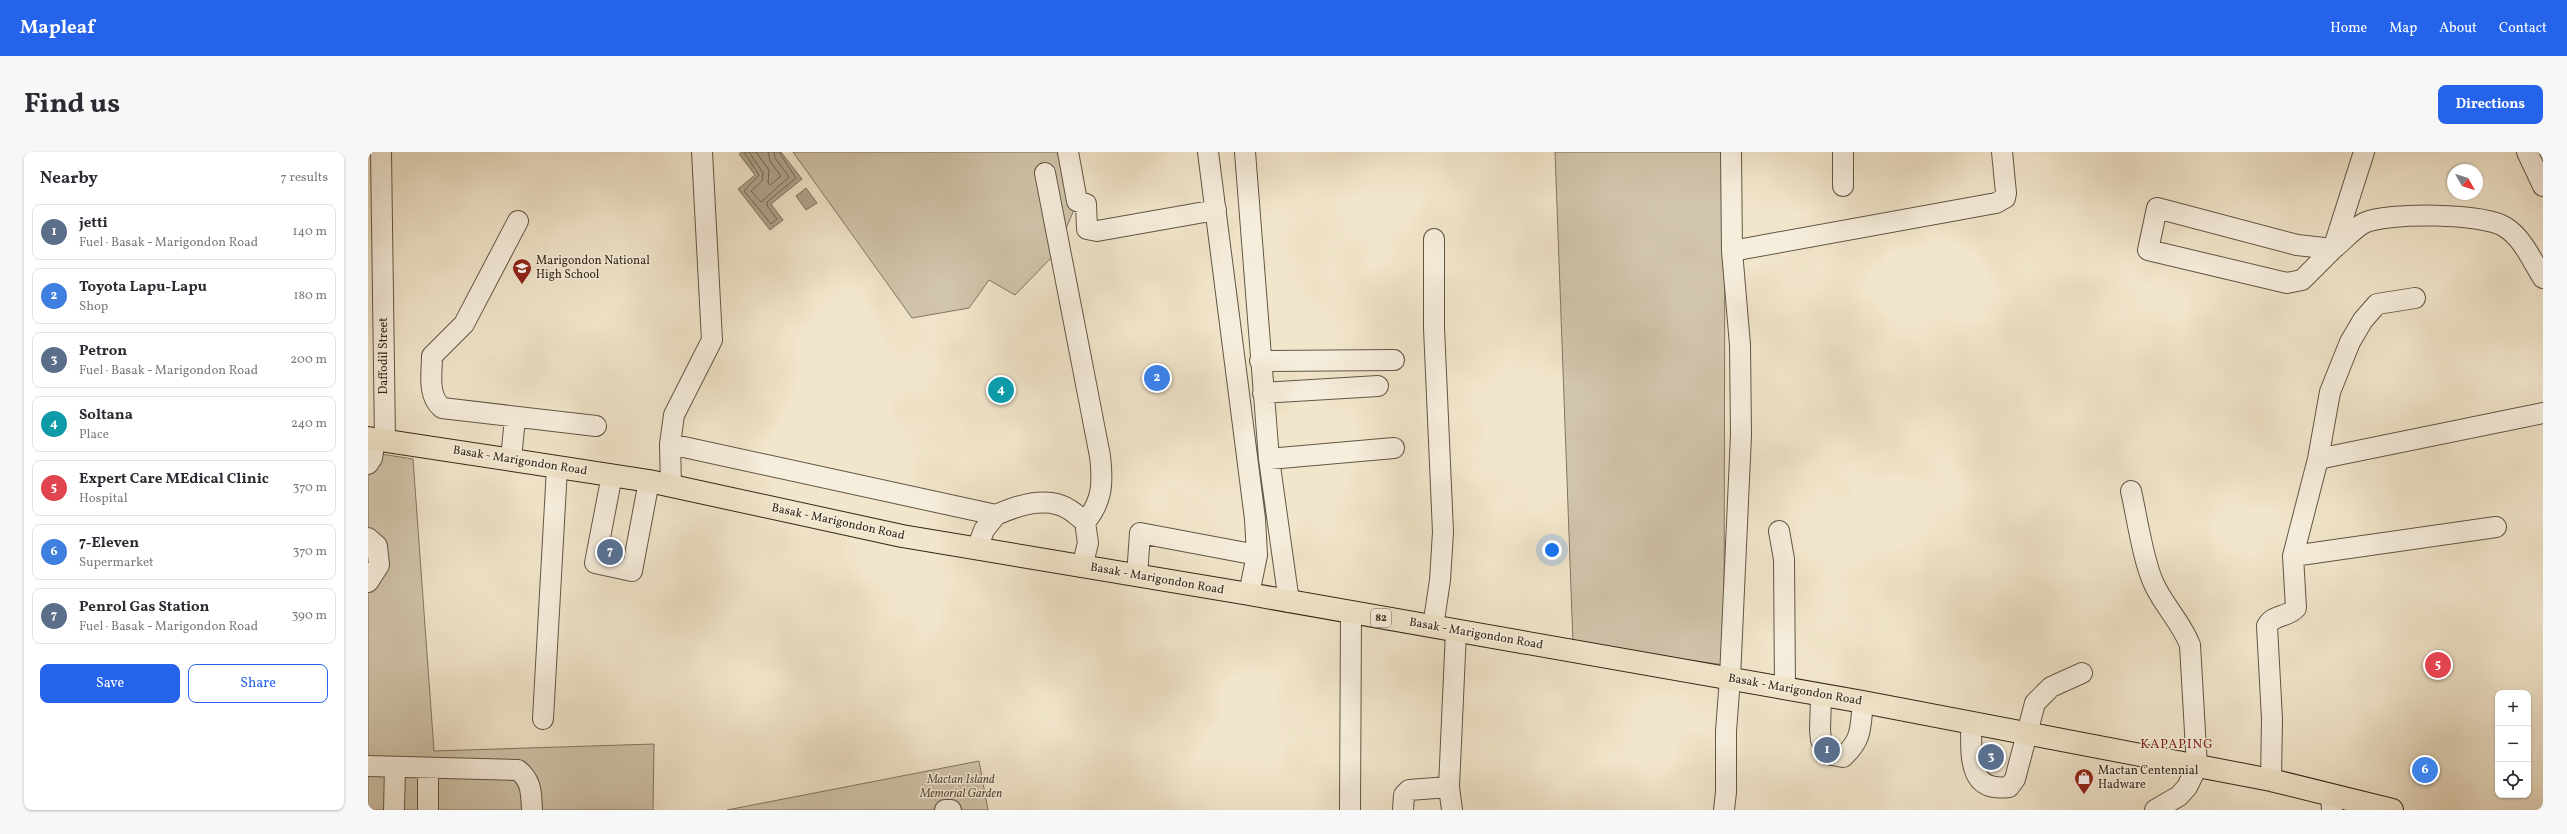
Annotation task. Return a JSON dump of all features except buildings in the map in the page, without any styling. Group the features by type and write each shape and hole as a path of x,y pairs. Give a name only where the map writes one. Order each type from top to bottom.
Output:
{"main road":[{"name":"Basak - Marigondon Road","path":"376,439 649,481 902,536 1249,594 1730,678 1821,696 1863,702 2271,780 2331,803 2392,810"}],"street":[{"name":"Daffodil Street","path":"368,464 372,458 376,439 381,152"},
{"path":"670,486 670,444 674,415 712,340 702,152"},
{"path":"1068,152 1078,201 1086,204 1087,228 1097,231 1216,210"},
{"path":"1208,152 1255,519 1257,555 1249,594"},
{"path":"1246,152 1260,361 1269,459 1289,602"},
{"path":"1724,810 1726,792 1726,731 1730,678 1741,435 1740,345 1732,252 1730,152"},
{"path":"1843,152 1843,186"},
{"path":"1732,252 1996,203 2005,198 2006,194 2002,152"},
{"path":"2333,248 2364,152"},
{"path":"2527,152 2543,186"},
{"path":"1045,173 1103,478 1101,496 1095,510 1084,522"},
{"path":"2333,248 2297,245 2157,208 2148,250 2287,283 2302,280 2333,248 2364,223 2390,216 2462,217 2504,226 2516,235 2543,278"},
{"path":"518,221 464,324 432,356 432,394 434,401 442,408 515,418 596,426"},
{"path":"1433,627 1440,580 1443,532 1434,328 1434,239"},
{"path":"2271,780 2272,719 2267,626 2273,618 2292,613 2296,608 2292,556 2318,459 2330,392 2350,342 2363,320 2377,304 2414,298"},
{"path":"1260,361 1394,360"},
{"path":"1263,393 1378,386"},
{"path":"2318,459 2543,413"},
{"path":"511,459 515,418"},
{"path":"670,444 996,515 1029,504 1052,503 1070,509 1084,522 1088,543 1082,566"},
{"path":"1269,459 1394,448"},
{"path":"543,719 557,468"},
{"path":"612,475 595,563 632,571 649,481"},
{"path":"2131,491 2153,582 2162,602 2184,630 2190,645 2197,767 2187,787 2179,796 2155,810"},
{"path":"976,549 984,530 996,515"},
{"path":"2292,556 2496,527"},
{"path":"1779,531 1784,559 1785,689"},
{"path":"1137,576 1140,533 1257,555"},
{"path":"368,538 377,546 380,565 368,582"},
{"path":"1350,810 1351,613"},
{"path":"1452,810 1449,787 1456,631"},
{"path":"1971,722 1972,768 1978,779 1988,785 2002,788 2009,787 2015,779 2025,734 2035,703 2052,687 2082,673"},
{"path":"1821,696 1821,740 1827,754 1843,757 1855,746 1860,733 1863,702"},
{"path":"368,766 518,770 526,776 531,787 532,810"},
{"path":"394,810 395,766"},
{"path":"428,768 428,810"},
{"path":"1403,810 1404,795 1409,790 1449,787"},
{"path":"945,810 951,810"}],"green space":[{"path":"793,152 1063,152 1074,210 1055,254 1015,295 989,280 969,308 912,318"},
{"path":"1555,152 1725,152 1724,665 1573,643"},
{"path":"368,452 413,459 434,751 654,744 653,810 368,810"},
{"name":"Mactan Island Memorial Garden","path":"979,761 988,810 727,810"}],"water":[{"path":"742,152 781,152 802,179 771,204 783,220 770,230 738,189 755,175 739,154"},
{"path":"806,188 817,203 806,210 796,196"}],"place":[{"name":"Marigondon National High School","path":"522,285"},
{"name":"Toyota Lapu-Lapu","path":"1157,378"},
{"name":"Soltana","path":"1001,390"},
{"name":"Penrol Gas Station","path":"610,552"},
{"name":"Expert Care MEdical Clinic","path":"2438,665"},
{"name":"jetti","path":"1827,750"},
{"name":"Petron","path":"1991,757"},
{"name":"7-Eleven","path":"2425,770"},
{"name":"Mactan Centennial Hadware","path":"2084,795"}],"district":[{"name":"KAPAPING","path":"2177,745"}]}
